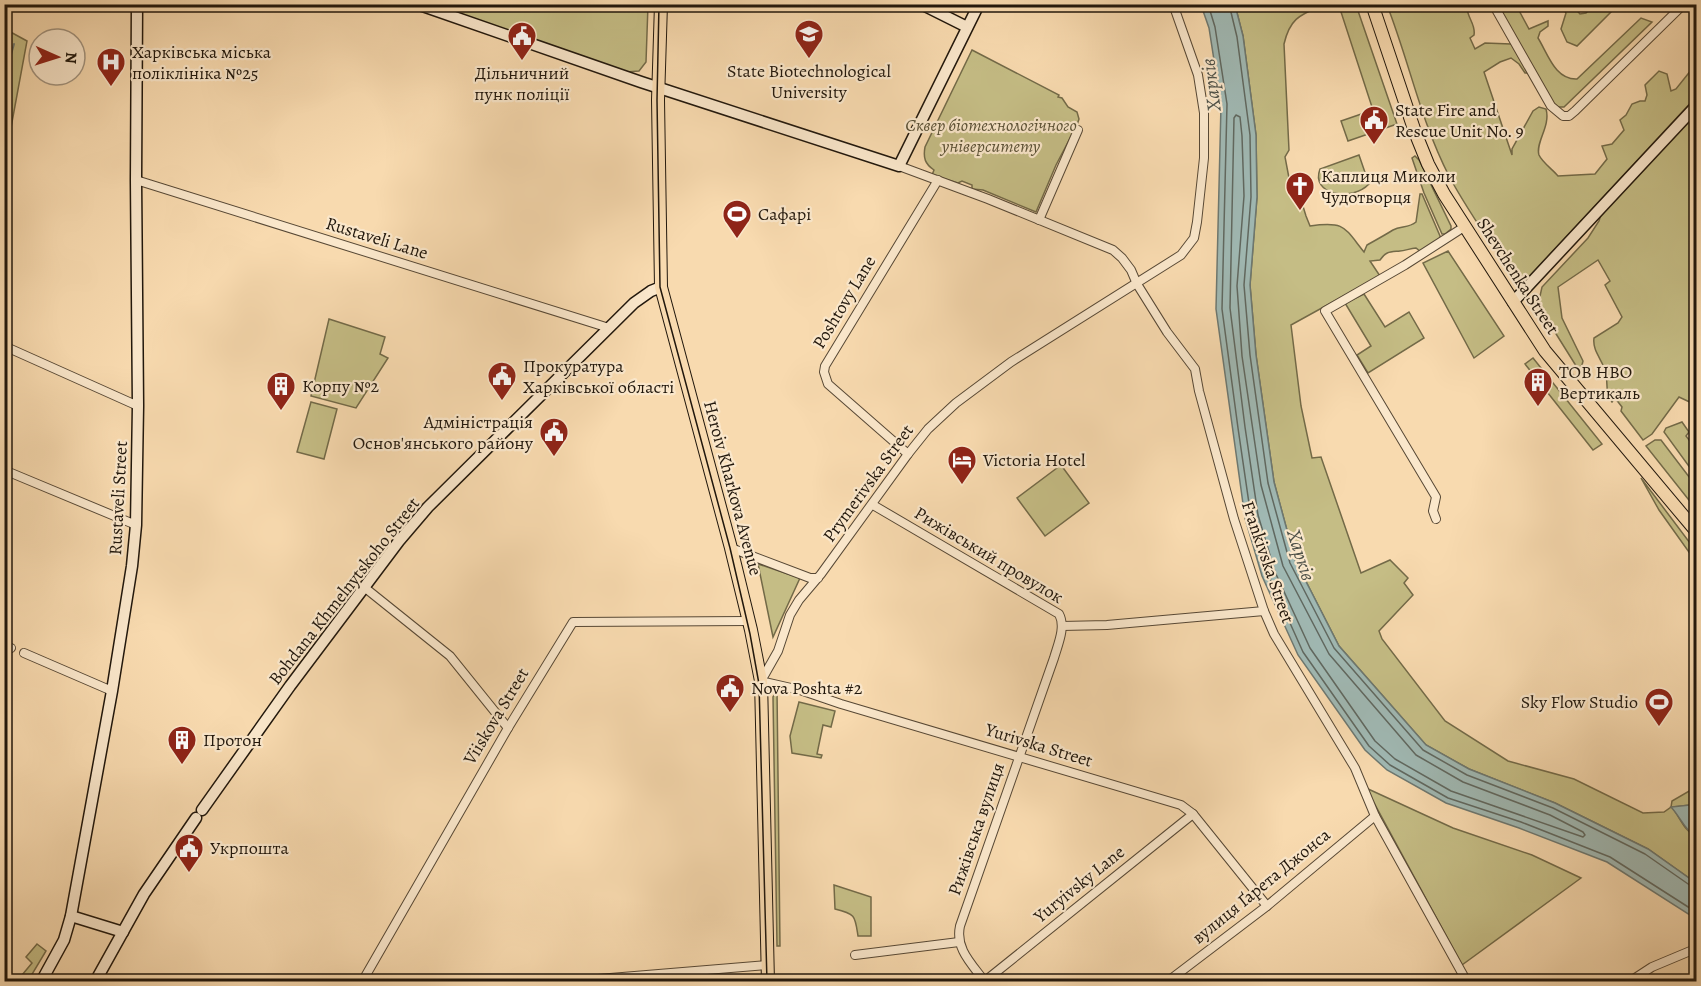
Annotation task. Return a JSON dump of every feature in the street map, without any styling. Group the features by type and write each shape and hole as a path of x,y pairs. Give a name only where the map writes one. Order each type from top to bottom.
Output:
{"main road":[{"name":"Heroiv Kharkova Avenue","path":"661,4 659,87 661,287 731,548 761,681 765,965 768,981"},
{"name":"Shevchenka Street","path":"1372,4 1406,108 1428,164 1464,227 1545,351 1696,531"}],"street":[{"name":"Rustaveli Street","path":"41,981 64,940 71,916 132,566 136,525 138,406 137,4"},
{"path":"921,4 967,27"},
{"path":"421,5 899,166 979,4"},
{"name":"Prymerivska Street","path":"761,681 778,651 790,615 799,600 818,578 928,429 956,404 1011,362 1181,255 1194,238 1202,191 1204,158 1202,94 1173,4"},
{"path":"1493,4 1551,106 1563,116 1569,116 1575,111 1684,4"},
{"path":"1513,302 1696,106"},
{"path":"1039,220 1078,130"},
{"name":"Frankivska Street","path":"899,166 1113,250 1131,270 1137,284 1167,332 1195,369 1234,519 1264,611 1274,633 1356,768 1375,816 1467,981"},
{"name":"Rustaveli Lane","path":"136,180 609,328"},
{"name":"Poshtovy Lane","path":"908,454 828,384 825,378 825,366 938,180"},
{"path":"1436,519 1433,511 1436,497 1325,311 1406,265 1464,227"},
{"name":"Bohdana Khmelnytskoho Street","path":"95,981 144,894 199,814 364,587 428,507 634,303 661,287"},
{"path":"4,346 138,406"},
{"path":"4,470 136,525"},
{"name":"Рижівський провулок","path":"873,505 1059,614 1062,626 1107,625 1264,611"},
{"path":"731,548 810,578 818,578"},
{"path":"364,587 450,656 508,728"},
{"name":"Viiskova Street","path":"362,981 508,728 573,622 749,621"},
{"name":"Рижівська вулиця","path":"959,942 960,926 1054,658 1062,626"},
{"path":"24,653 112,691"},
{"name":"Yurivska Street","path":"761,681 800,690 1181,805 1193,814 1267,906"},
{"name":"Yuryivsky Lane","path":"985,981 1193,814"},
{"name":"вулиця Ґарета Джонса","path":"1167,981 1267,906 1375,816"},
{"path":"71,916 123,932"},
{"path":"855,955 959,942 962,950 985,981"},
{"path":"1629,981 1652,967 1696,950"},
{"path":"562,981 765,965"},
{"path":"1178,972 1185,981"}],"green space":[{"path":"435,5 648,5 646,62 639,71 626,72"},
{"path":"1235,5 1323,5 1297,18 1289,28 1284,44 1289,150 1285,157 1289,178 1294,177 1310,226 1337,225 1347,231 1364,252 1367,245 1393,230 1416,222 1420,194 1422,194 1440,236 1440,240 1421,252 1416,248 1391,252 1386,253 1380,260 1370,261 1380,276 1291,325 1301,406 1312,458 1321,457 1361,573 1390,560 1408,578 1404,583 1413,595 1379,631 1382,639 1445,721 1508,761 1574,779 1643,813 1664,812 1671,807 1672,801 1696,787 1696,803 1672,807 1685,827 1696,837 1696,883 1648,849 1555,803 1469,769 1426,745 1339,646 1295,560 1274,482 1256,355 1250,285 1257,197 1256,135 1243,36"},
{"path":"1342,5 1356,5 1397,124 1348,141 1341,121 1373,110 1341,12"},
{"path":"1387,5 1471,5 1467,7 1474,31 1474,35 1470,38 1475,49 1485,43 1511,44 1516,48 1530,73 1525,73 1511,58 1484,72 1512,155 1512,149 1533,111 1539,107 1546,109 1546,122 1538,150 1545,163 1558,176 1595,174 1607,159 1602,146 1612,144 1624,130 1620,120 1632,104 1645,101 1647,95 1645,85 1659,71 1667,74 1671,91 1676,89 1696,64 1696,97 1530,276 1519,276 1508,269 1449,176 1423,113"},
{"path":"1497,5 1516,5 1529,29 1548,21 1548,26 1540,32 1538,38 1558,71 1569,78 1577,79 1641,18 1652,22 1564,107 1555,107"},
{"path":"1561,5 1572,5 1580,14 1586,13 1593,5 1618,5 1577,46 1567,42 1561,29 1566,13"},
{"path":"5,29 27,41 5,160"},
{"name":"Сквер біотехнологічного університету","path":"972,50 1059,95 1058,97 1062,98 1068,107 1077,112 1079,119 1077,125 1056,165 1036,212 983,190 972,189 972,185 962,181 958,183 932,175 934,170 925,160 925,147"},
{"path":"1696,106 1696,405 1679,397 1652,434 1643,440 1621,411 1622,407 1615,398 1612,402 1610,399 1605,369 1595,348 1594,338 1618,323 1622,317 1605,285 1610,281 1598,260 1558,287 1562,318 1583,361 1578,369 1538,305 1542,287 1588,238 1599,221 1604,205"},
{"path":"1359,155 1369,184 1362,190 1353,193 1334,193 1321,185 1320,169"},
{"path":"1415,156 1451,226 1445,234 1442,234 1424,193 1412,158"},
{"path":"1448,251 1504,336 1474,358 1423,263"},
{"path":"1364,294 1385,327 1409,312 1424,338 1368,373 1357,355 1371,346 1345,303"},
{"path":"329,319 385,337 380,354 388,358 356,408 311,396"},
{"path":"1533,358 1602,444 1593,450 1525,364"},
{"path":"311,402 337,409 324,459 297,452"},
{"path":"1682,422 1689,432 1686,436 1696,449 1696,476 1664,432 1666,428"},
{"path":"1655,440 1661,440 1696,486 1696,509 1646,446"},
{"path":"1061,465 1089,503 1045,536 1017,498"},
{"path":"1641,478 1696,551 1696,562 1659,510"},
{"path":"758,564 800,578 773,637"},
{"path":"777,690 780,946 777,946 773,697"},
{"path":"799,702 835,711 831,727 823,725 817,754 822,755 821,758 792,753 790,736"},
{"path":"1366,788 1453,828 1532,855 1581,878 1462,965"},
{"path":"834,885 871,897 871,936 858,936 851,914 835,909"},
{"path":"37,944 46,951 28,981 17,981 32,963 26,957"}],"water":[{"path":"1201,5 1235,5 1243,36 1256,135 1257,197 1250,285 1256,355 1274,482 1295,560 1339,646 1426,745 1469,769 1555,803 1648,849 1696,883 1696,919 1607,862 1446,803 1387,770 1365,750 1298,655 1262,576 1245,518 1216,309 1221,105 1209,28"},
{"path":"1696,803 1696,837 1671,807"}],"waterway":[{"path":"4,79 14,44"}],"tram line":[{"path":"659,4 657,100 660,287 730,548 759,684 767,982"}],"place":[{"name":"State Biotechnological University","path":"809,60"},
{"name":"Дільничний пунк поліції","path":"522,62"},
{"name":"Харківська міська поліклініка №25","path":"111,88"},
{"name":"State Fire and Rescue Unit No. 9","path":"1374,146"},
{"name":"Каплиця Миколи Чудотворця","path":"1300,212"},
{"name":"Сафарі","path":"737,240"},
{"name":"Прокуратура Харківської області","path":"502,402"},
{"name":"ТОВ НВО Вертикаль","path":"1538,408"},
{"name":"Корпу №2","path":"281,412"},
{"name":"Адміністрація Основ'янського району","path":"554,458"},
{"name":"Victoria Hotel","path":"962,486"},
{"name":"Nova Poshta #2","path":"730,714"},
{"name":"Sky Flow Studio","path":"1659,728"},
{"name":"Протон","path":"182,766"},
{"name":"Укрпошта","path":"189,874"}],"water label":[{"name":"Харків","path":"1211,85"},
{"name":"Харків","path":"1301,555"}]}
